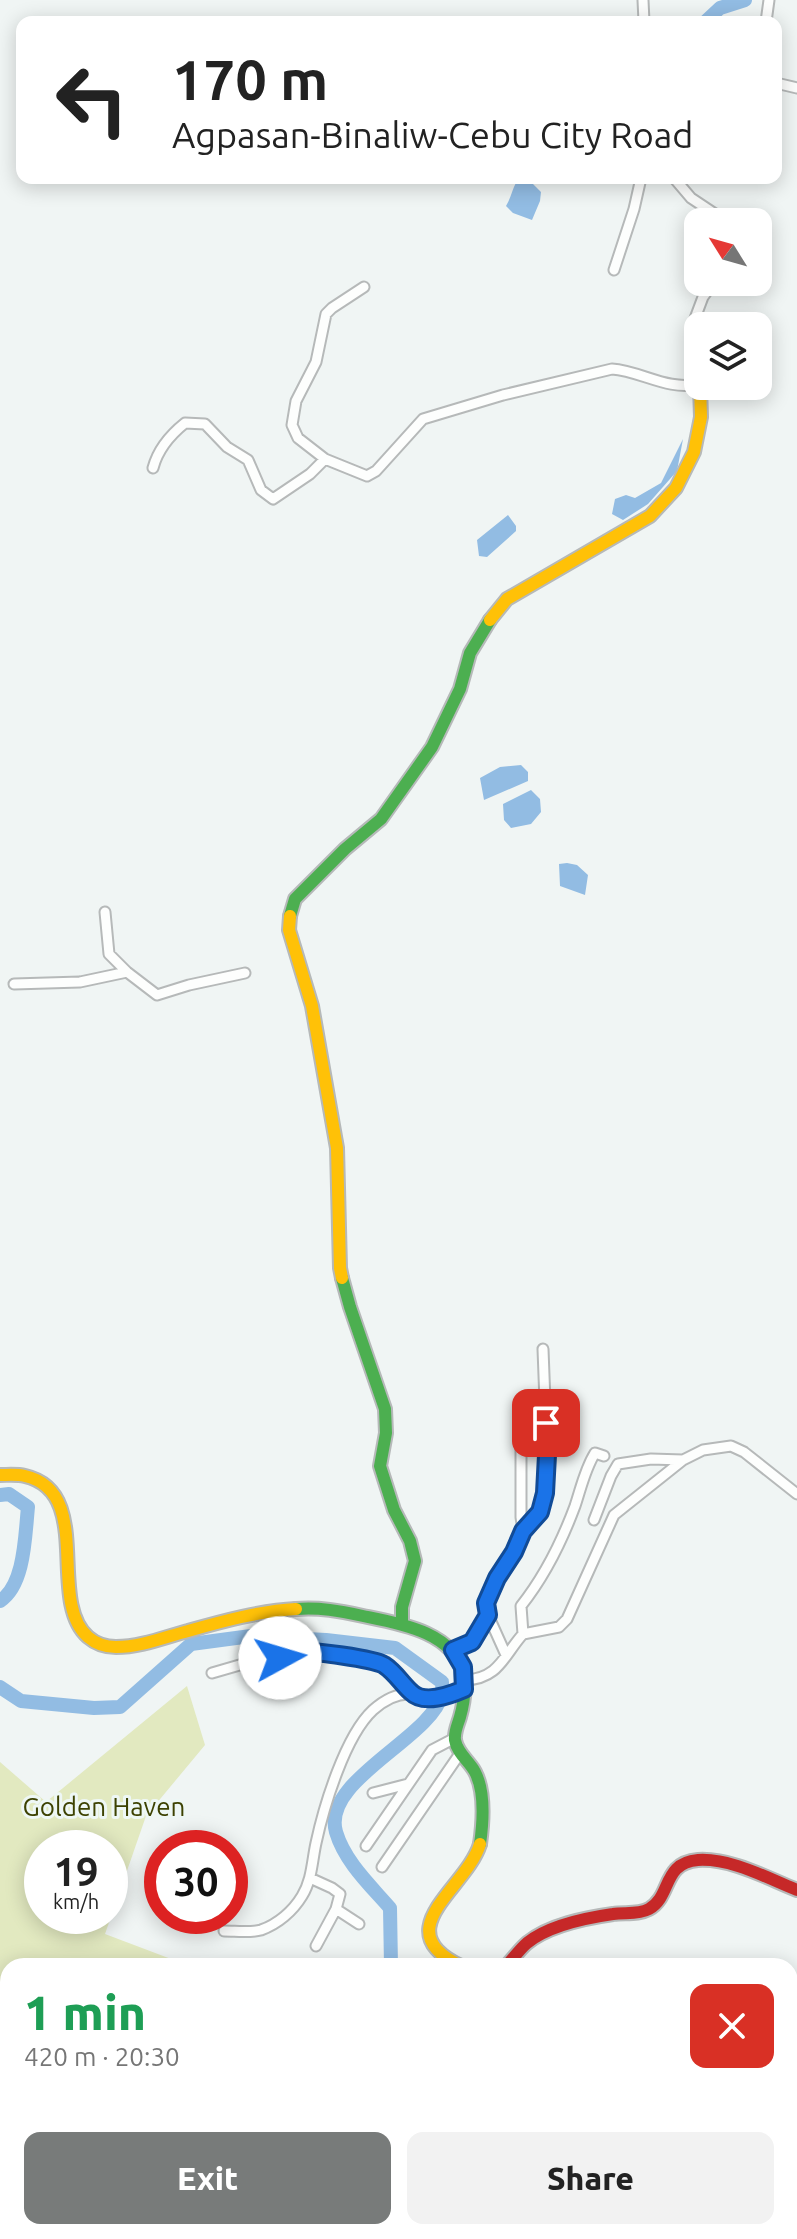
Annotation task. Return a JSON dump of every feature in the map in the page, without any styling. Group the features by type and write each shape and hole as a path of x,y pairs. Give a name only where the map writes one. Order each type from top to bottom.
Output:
{"street":[{"path":"614,270 640,184"},
{"path":"679,184 691,198 706,208"},
{"path":"364,287 326,314 316,362 296,401 292,425 298,438 325,459 367,476 376,471 423,419 503,395 600,370 625,370 684,387"},
{"path":"402,1624 402,1607 415,1561 380,1466 386,1433 385,1409 340,1268 337,1148 312,1006 289,930 289,919 295,899 345,849 381,819 405,787 432,747 460,689 470,653 489,621 507,599 650,516 676,488 694,452 701,417 700,400"},
{"path":"153,468 169,436 185,423 205,424 227,447 248,460 261,490 273,499 310,474 325,459"},
{"path":"105,912 109,954 157,995 245,973"},
{"path":"14,984 80,982 127,972"},
{"path":"506,1655 488,1615 486,1603 523,1531 540,1512 545,1493 547,1455 543,1349"},
{"path":"523,1531 521,1429 546,1423"},
{"path":"248,1931 258,1931 276,1923 291,1911 303,1895 310,1878 330,1788 358,1729 372,1711 396,1696 448,1696 500,1667 523,1634 559,1627 567,1619 614,1515 683,1460 703,1450 731,1446 744,1452 797,1494"},
{"path":"523,1634 521,1606 540,1583 574,1507 589,1462 595,1453 604,1456"},
{"path":"594,1520 618,1464 651,1459 683,1460"},
{"path":"0,1475 17,1474 34,1478 44,1484 57,1501 65,1521 72,1613 82,1631 107,1647 128,1645 222,1621 318,1608 402,1624 429,1634 453,1650 463,1667 465,1685 455,1738 480,1783 481,1845 474,1861 438,1906 428,1929 436,1952 447,1958"},
{"path":"453,1650 472,1642 488,1615"},
{"path":"212,1673 267,1657 280,1658 298,1652 359,1658 383,1664 412,1694"},
{"path":"366,1846 432,1750 455,1738"},
{"path":"382,1867 461,1752"},
{"path":"373,1793 408,1784"},
{"path":"517,1958 530,1941 553,1930 612,1914 649,1909 655,1905 667,1879 686,1862 705,1860 725,1864 797,1890"},
{"path":"310,1878 340,1894 336,1909 316,1946"},
{"path":"336,1909 359,1924"}],"green space":[{"name":"Golden Haven","path":"187,1686 205,1745 146,1816 128,1868 128,1830 24,1830 24,1934 105,1934 168,1958 0,1958 0,1762 46,1802"}],"water":[{"path":"533,184 541,192 532,220 513,213 506,206 515,185"},
{"path":"683,439 677,471 648,504 623,520 612,514 615,499 626,495 635,498 661,483"},
{"path":"508,515 516,531 487,557 479,556 477,540"},
{"path":"521,765 528,772 528,781 484,800 480,778 500,767"},
{"path":"531,790 540,799 541,812 531,824 511,828 504,820 503,804"},
{"path":"559,864 577,865 588,875 585,895 560,886"}],"waterway":[{"path":"711,16 720,8 745,0"},
{"path":"0,1495 9,1494 28,1507 19,1572 8,1594 0,1601"},
{"path":"0,1687 21,1701 94,1708 120,1707 191,1644 251,1636 395,1648 442,1682 442,1694 434,1710 419,1727 360,1777 345,1795 336,1813 336,1832 345,1853 390,1908 391,1958"}],"traffic: fast":[{"path":"290,916 295,899 345,849 381,819 432,747 460,689 470,653 490,620"},
{"path":"342,1278 385,1409 386,1433 380,1466 415,1561 402,1607 402,1624"},
{"path":"296,1609 330,1610 408,1626 449,1648 458,1660 464,1679 455,1740 475,1772 480,1788 480,1844"}],"traffic: slow":[{"path":"490,620 507,599 650,516 676,488 694,452 701,417 700,400"},
{"path":"290,916 289,930 312,1006 337,1148 342,1278"},
{"path":"0,1475 25,1476 46,1486 58,1503 65,1524 70,1598 76,1620 88,1637 98,1643 112,1647 135,1645 242,1617 296,1609"},
{"path":"448,1958 439,1952 430,1938 430,1923 480,1844"}],"traffic: jam":[{"path":"513,1958 527,1943 556,1927 649,1909 661,1896 673,1873 687,1862 723,1862 797,1890"}],"route":[{"path":"280,1658 298,1652 359,1658 383,1664 412,1694 419,1696 448,1696 464,1689 463,1667 453,1650 472,1642 488,1615 486,1603 497,1578 523,1531 540,1512 545,1493 546,1423"}]}
